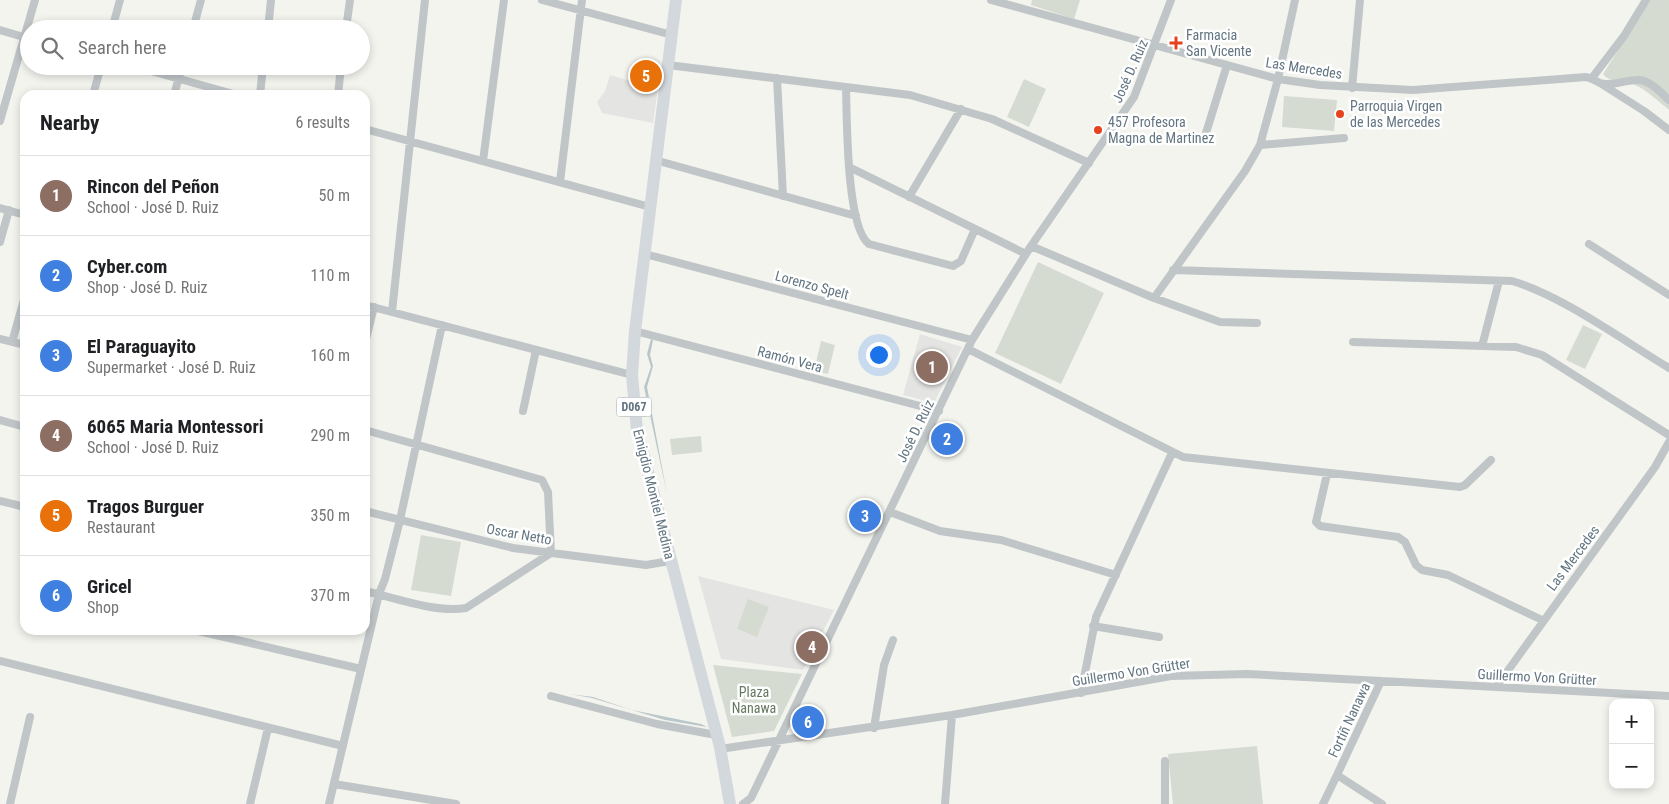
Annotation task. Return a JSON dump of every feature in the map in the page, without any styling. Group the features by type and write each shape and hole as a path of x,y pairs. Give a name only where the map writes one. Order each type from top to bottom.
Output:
{"main road":[{"name":"Emigdio Montiel Medina","path":"676,0 655,160 635,331 632,375 637,430 720,749 730,804"}],"street":[{"path":"31,20 35,0"},
{"path":"114,20 120,0"},
{"path":"195,20 201,0"},
{"path":"269,20 271,0"},
{"path":"347,20 350,0"},
{"path":"392,312 425,0"},
{"path":"483,161 504,0"},
{"path":"542,0 672,35"},
{"path":"560,182 582,0"},
{"name":"Las Mercedes","path":"991,0 1278,79 1352,88 1413,90 1592,78"},
{"path":"1024,9 1027,0"},
{"name":"José D. Ruiz","path":"744,804 751,798 780,739 972,340 1031,246 1134,96 1156,46 1171,0"},
{"path":"1154,298 1245,171 1260,145 1278,79 1295,0"},
{"path":"1352,88 1360,0"},
{"path":"1646,0 1624,36 1592,78 1669,130"},
{"path":"0,30 20,36"},
{"path":"0,121 20,60"},
{"path":"668,65 910,95 992,119 1089,163"},
{"path":"1206,132 1227,65"},
{"path":"94,90 99,75"},
{"path":"165,75 219,90"},
{"path":"176,90 180,75"},
{"path":"261,90 262,75"},
{"path":"339,90 340,75"},
{"path":"777,78 783,196"},
{"path":"1600,83 1624,84 1639,80 1648,83 1669,100"},
{"path":"846,87 849,167 856,216 862,236 869,244 953,266 961,261 975,229"},
{"path":"909,196 961,109"},
{"path":"370,130 650,206"},
{"path":"1260,145 1344,138"},
{"path":"655,160 856,216"},
{"path":"849,167 1026,254"},
{"path":"0,208 20,213"},
{"path":"0,242 9,210"},
{"path":"1589,244 1669,294"},
{"path":"1031,246 1154,298 1220,322 1257,323"},
{"name":"Lorenzo Spelt","path":"644,254 972,340"},
{"path":"1173,270 1512,281 1538,292 1669,368"},
{"path":"1482,346 1499,281"},
{"path":"370,306 632,375"},
{"path":"370,323 374,307"},
{"path":"12,342 20,314"},
{"path":"370,631 400,520 442,325"},
{"name":"Ramón Vera","path":"635,331 939,411"},
{"path":"0,339 20,344"},
{"path":"1353,342 1516,347 1542,355 1669,435"},
{"path":"968,349 1183,458 1460,487 1465,485 1491,460"},
{"path":"523,411 536,350"},
{"path":"0,420 20,426"},
{"path":"370,431 542,480 548,492 551,553 466,608 453,610 370,591"},
{"name":"Las Mercedes","path":"1496,687 1542,620 1655,467 1669,442"},
{"path":"1081,693 1093,626 1172,454"},
{"path":"1327,474 1316,522 1320,526 1398,537 1405,542 1416,565 1422,570 1448,575 1542,620"},
{"path":"0,501 20,506"},
{"name":"Oscar Netto","path":"370,512 513,548 646,565 670,561"},
{"path":"890,512 940,531 1001,540 1116,575"},
{"path":"1093,626 1159,637"},
{"path":"216,635 361,668"},
{"path":"329,804 369,635"},
{"path":"874,728 884,665 893,640"},
{"path":"0,661 343,746"},
{"name":"Guillermo Von Grütter","path":"720,749 780,739 874,728 1187,674 1247,674 1669,696"},
{"name":"Fortíñ Nanawa","path":"1380,681 1337,775 1382,804"},
{"path":"550,696 657,724 716,735"},
{"path":"945,804 952,715"},
{"path":"10,804 30,717"},
{"path":"250,804 268,728"},
{"path":"1165,761 1165,804"},
{"path":"1323,804 1337,775"},
{"path":"334,784 456,804"}],"shaded area":[{"path":"610,75 658,89 653,123 602,113 597,102 605,91"},
{"path":"920,334 962,347 934,403 903,395"},
{"path":"651,339 653,340 650,355 653,366 647,387 667,494 644,387 651,367 647,354"},
{"path":"698,576 834,610 803,670 721,659"},
{"path":"570,694 593,697 632,710 701,724 707,727 665,720 592,698"}],"green space":[{"path":"1032,0 1080,0 1074,19 1031,5"},
{"path":"1650,0 1669,0 1669,110 1638,86 1612,80 1603,74"},
{"path":"1024,79 1046,89 1029,127 1007,117"},
{"path":"1284,96 1337,100 1334,131 1282,127"},
{"path":"1038,262 1104,293 1061,384 995,353"},
{"path":"1583,325 1602,334 1585,369 1566,360"},
{"path":"821,341 835,345 828,374 814,371"},
{"path":"701,436 702,452 672,455 670,439"},
{"path":"421,535 461,542 451,596 411,590"},
{"path":"748,599 769,607 757,637 737,629"},
{"name":"Plaza Nanawa","path":"713,665 802,674 774,731 732,737"},
{"path":"1257,746 1263,804 1173,804 1168,754"}],"place":[{"name":"Farmacia San Vicente","path":"1176,43"},
{"name":"Tragos Burguer","path":"646,76"},
{"name":"Parroquia Virgen de las Mercedes","path":"1340,114"},
{"name":"457 Profesora Magna de Martinez","path":"1098,130"},
{"name":"Rincon del Peñon","path":"932,367"},
{"name":"Cyber.com","path":"947,439"},
{"name":"El Paraguayito","path":"865,516"},
{"name":"6065 Maria Montessori","path":"812,647"},
{"name":"Gricel","path":"808,722"}]}
